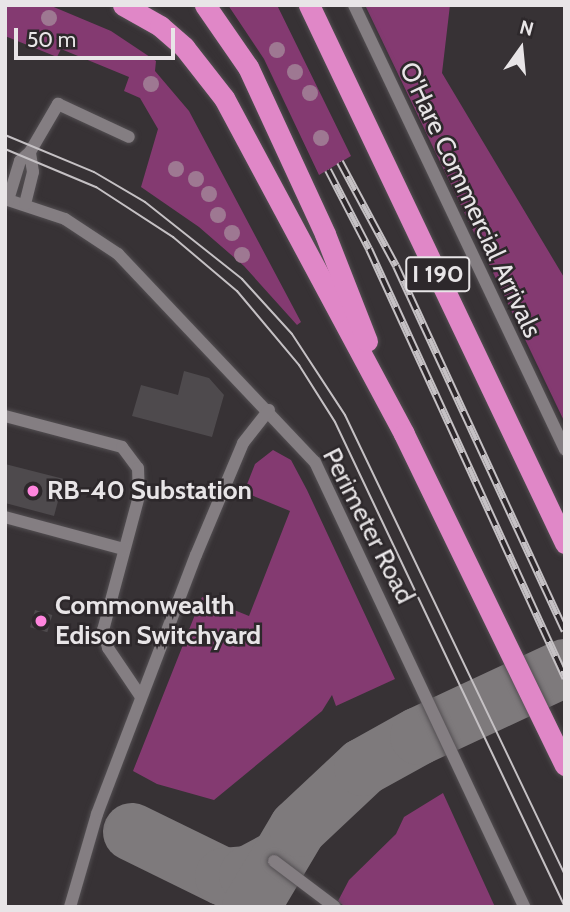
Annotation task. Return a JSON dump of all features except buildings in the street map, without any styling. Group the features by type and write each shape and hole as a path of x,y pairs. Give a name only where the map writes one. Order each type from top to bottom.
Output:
{"highway":[{"path":"123,5 160,26 205,71 404,434 565,765"},
{"path":"205,5 233,43 325,234 404,434"},
{"name":"I 190","path":"309,5 565,543"}],"lane":[{"name":"O'Hare Commercial Arrivals","path":"354,5 565,450"},
{"path":"7,199 20,161 30,152 58,104 129,137"},
{"path":"24,205 33,172 30,152"},
{"name":"Perimeter Road","path":"7,199 65,219 118,254 316,462 524,907"},
{"path":"70,907 97,814 141,697 243,443 269,410"},
{"path":"5,416 122,447 138,468 139,496 103,630 108,648 141,697"},
{"path":"5,517 124,550"},
{"path":"274,861 335,907"}],"shaded area":[{"path":"5,5 49,5 111,31 156,61 155,71 189,111 301,322 297,325 244,266 199,227 141,187 158,129 140,98 124,91 129,77 61,49 57,57 5,36"},
{"path":"228,5 277,5 351,156 319,175 264,59"},
{"path":"365,5 450,5 442,73 565,279 565,423"},
{"path":"273,450 291,460 307,490 395,679 336,706 332,695 322,711 214,800 157,784 133,771 202,597 249,616 290,511 244,492 255,464"},
{"path":"443,793 495,907 345,907 338,901 349,880 396,834 404,817"}],"taxiway":[{"path":"251,907 298,828 363,767 419,736 565,668"},
{"path":"132,832 224,877 248,875 274,861"}],"tram line":[{"path":"5,135 94,172 145,202 242,279 292,334 345,415 565,875"},
{"path":"5,149 96,187 173,237 237,291 299,365 335,422 565,907"}],"railway":[{"path":"340,162 396,266 565,631"},
{"path":"328,170 369,249 565,678"}],"place":[{"name":"RB-40 Substation","path":"33,491"},
{"name":"Commonwealth Edison Switchyard","path":"41,621"}]}
